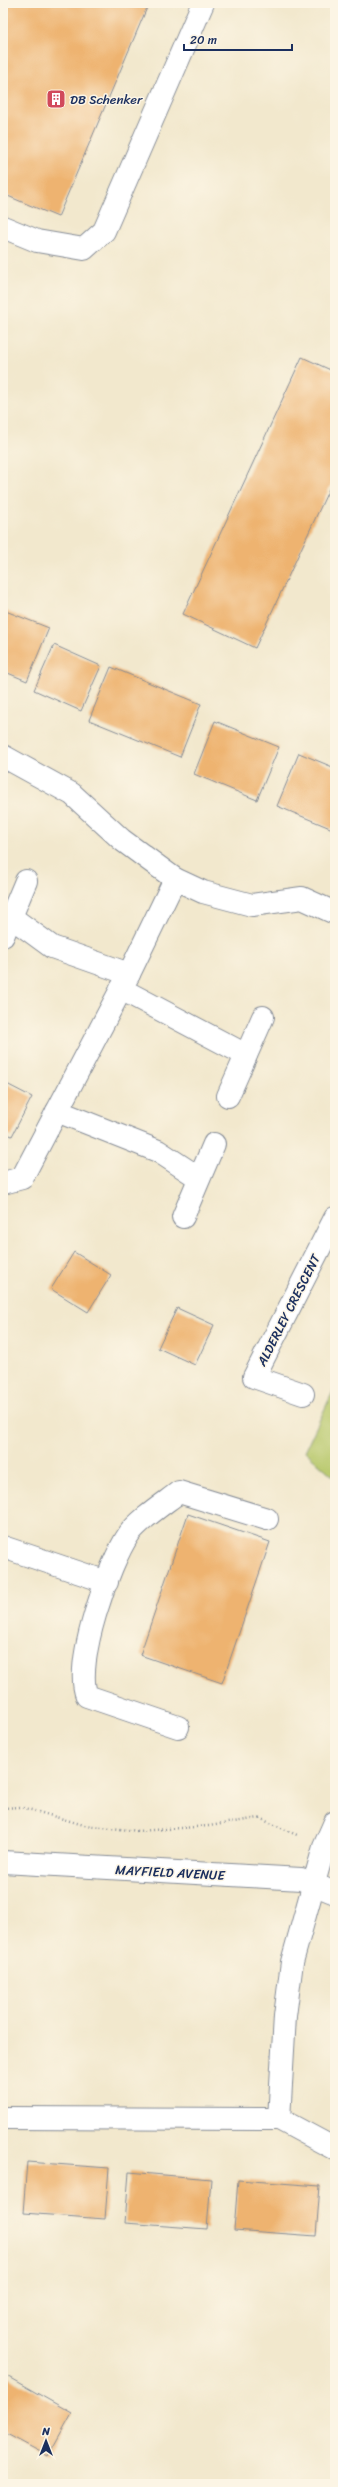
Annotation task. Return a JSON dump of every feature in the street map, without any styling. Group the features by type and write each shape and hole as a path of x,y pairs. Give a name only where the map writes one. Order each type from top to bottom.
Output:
{"street":[{"path":"3,227 37,241 84,248 104,230 203,3"},
{"path":"3,756 72,794 122,840 175,879 203,892 252,905 302,898 335,913"},
{"path":"3,1183 22,1178 125,982 175,879"},
{"path":"26,881 7,927 125,982 246,1055"},
{"path":"228,1096 263,1018"},
{"path":"57,1110 158,1151 200,1178"},
{"path":"183,1217 214,1144"},
{"name":"ALDERLEY CRESCENT","path":"304,1394 254,1377 335,1218"},
{"path":"178,1727 87,1696 83,1678 88,1638 107,1582 130,1533 179,1492 267,1519"},
{"path":"3,1547 107,1582"},
{"path":"279,2119 285,2016 292,1962 325,1889 324,1847 335,1822"},
{"name":"MAYFIELD AVENUE","path":"3,1862 301,1880 325,1889"},
{"path":"3,2118 279,2119 335,2149"}],"path":[{"path":"3,1808 21,1807 84,1826 138,1832 209,1826 259,1818 324,1847"}],"green space":[{"path":"335,1387 335,1478 305,1451"}],"building":[{"name":"DB Schenker","path":"3,3 149,3 58,217 3,194"},
{"path":"302,357 335,372 335,476 255,648 183,614"},
{"path":"3,610 49,628 27,681 3,671"},
{"path":"54,645 101,666 81,711 34,690"},
{"path":"111,667 201,704 180,757 89,720"},
{"path":"215,721 279,747 257,800 194,774"},
{"path":"299,753 335,768 335,830 277,806"},
{"path":"3,1082 32,1097 12,1136 3,1132"},
{"path":"74,1252 111,1275 88,1312 51,1289"},
{"path":"177,1308 214,1325 195,1365 158,1348"},
{"path":"188,1514 270,1542 222,1683 140,1655"},
{"path":"27,2162 109,2168 105,2219 23,2213"},
{"path":"129,2172 211,2179 207,2229 125,2223"},
{"path":"238,2180 320,2186 316,2236 234,2230"},
{"path":"3,2374 72,2413 48,2456 3,2432"}],"place":[{"name":"DB Schenker","path":"56,99"}]}
